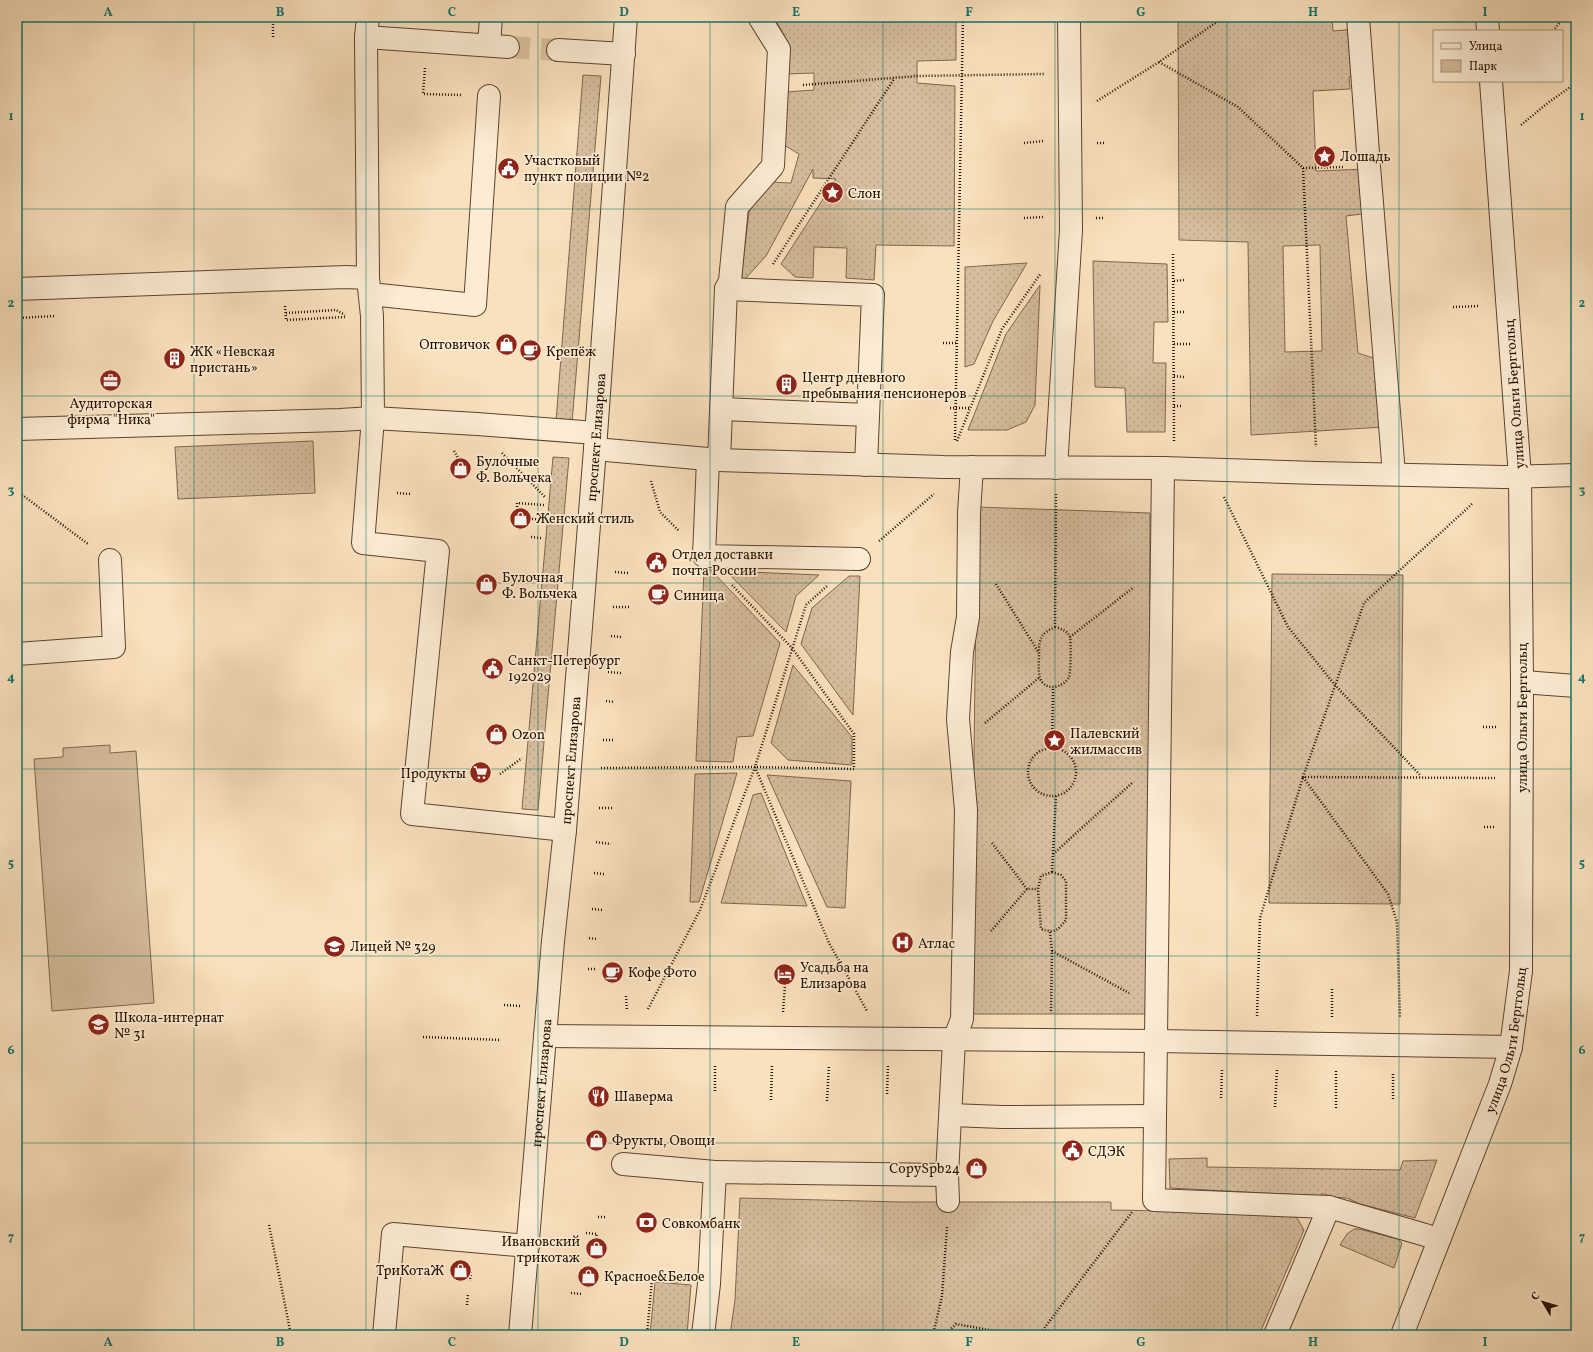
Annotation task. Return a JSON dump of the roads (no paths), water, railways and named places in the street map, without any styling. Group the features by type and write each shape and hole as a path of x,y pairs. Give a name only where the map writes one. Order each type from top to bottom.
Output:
{"street":[{"path":"491,17 498,46 367,27 369,286 372,316 373,418 363,543 438,551 412,814 565,830"},
{"name":"проспект Елизарова","path":"520,1335 545,1036 565,830 596,441 626,17"},
{"path":"759,17 779,49 773,166 737,207 730,281 726,289 721,409 713,460 704,556 859,559"},
{"path":"1056,468 1071,230 1069,17"},
{"path":"1358,17 1394,474"},
{"path":"1487,17 1488,30"},
{"path":"558,50 624,54"},
{"name":"улица Ольги Берггольц","path":"1402,1335 1500,1084 1510,1047 1521,971 1522,682 1491,82"},
{"path":"17,289 346,278 369,286 475,305 488,96"},
{"path":"726,289 873,295 866,465"},
{"path":"721,409 868,414"},
{"path":"17,429 373,418 477,424 596,441 644,453 713,460 972,467 1168,468 1317,474 1511,477 1576,475"},
{"path":"948,1201 947,1175 954,1040 962,1019 966,810 958,719 962,660 968,617 969,513 972,467"},
{"path":"1168,468 1162,566 1159,758 1158,1008 1154,1200 1329,1208 1439,1239"},
{"path":"17,654 114,647 110,560"},
{"path":"1522,682 1576,686"},
{"path":"545,1036 1157,1041 1510,1047"},
{"path":"951,1115 1002,1117 1155,1116"},
{"path":"623,1164 715,1172 947,1175"},
{"path":"704,1335 709,1284 715,1172"},
{"path":"1275,1335 1329,1208"},
{"path":"384,1335 393,1234 528,1246"}],"tunnel":[{"path":"508,47 558,50"}],"place":[{"name":"Лошадь","path":"1325,156"},
{"name":"Участковый пункт полиции №2","path":"508,168"},
{"name":"Слон","path":"832,193"},
{"name":"Оптовичок","path":"506,344"},
{"name":"Крепёж","path":"531,351"},
{"name":"ЖК «Невская пристань»","path":"175,359"},
{"name":"Аудиторская фирма \"Ника\"","path":"111,381"},
{"name":"Центр дневного пребывания пенсионеров","path":"786,385"},
{"name":"Булочные Ф. Вольчека","path":"461,469"},
{"name":"Женский стиль","path":"521,518"},
{"name":"Отдел доставки почта России","path":"657,562"},
{"name":"Булочная Ф. Вольчека","path":"487,585"},
{"name":"Синица","path":"658,595"},
{"name":"Санкт-Петербург 192029","path":"492,668"},
{"name":"Ozon","path":"496,734"},
{"name":"Палевский жилмассив","path":"1054,741"},
{"name":"Продукты","path":"481,773"},
{"name":"Атлас","path":"903,943"},
{"name":"Лицей № 329","path":"335,946"},
{"name":"Кофе Фото","path":"612,972"},
{"name":"Усадьба на Елизарова","path":"785,975"},
{"name":"Школа-интернат № 31","path":"99,1025"},
{"name":"Шаверма","path":"599,1096"},
{"name":"Фрукты, Овощи","path":"596,1140"},
{"name":"СДЭК","path":"1072,1151"},
{"name":"CopySpb24","path":"976,1168"},
{"name":"Совкомбанк","path":"646,1223"},
{"name":"Ивановский трикотаж","path":"596,1249"},
{"name":"ТриКотаЖ","path":"460,1270"},
{"name":"Красное&Белое","path":"589,1276"}]}
